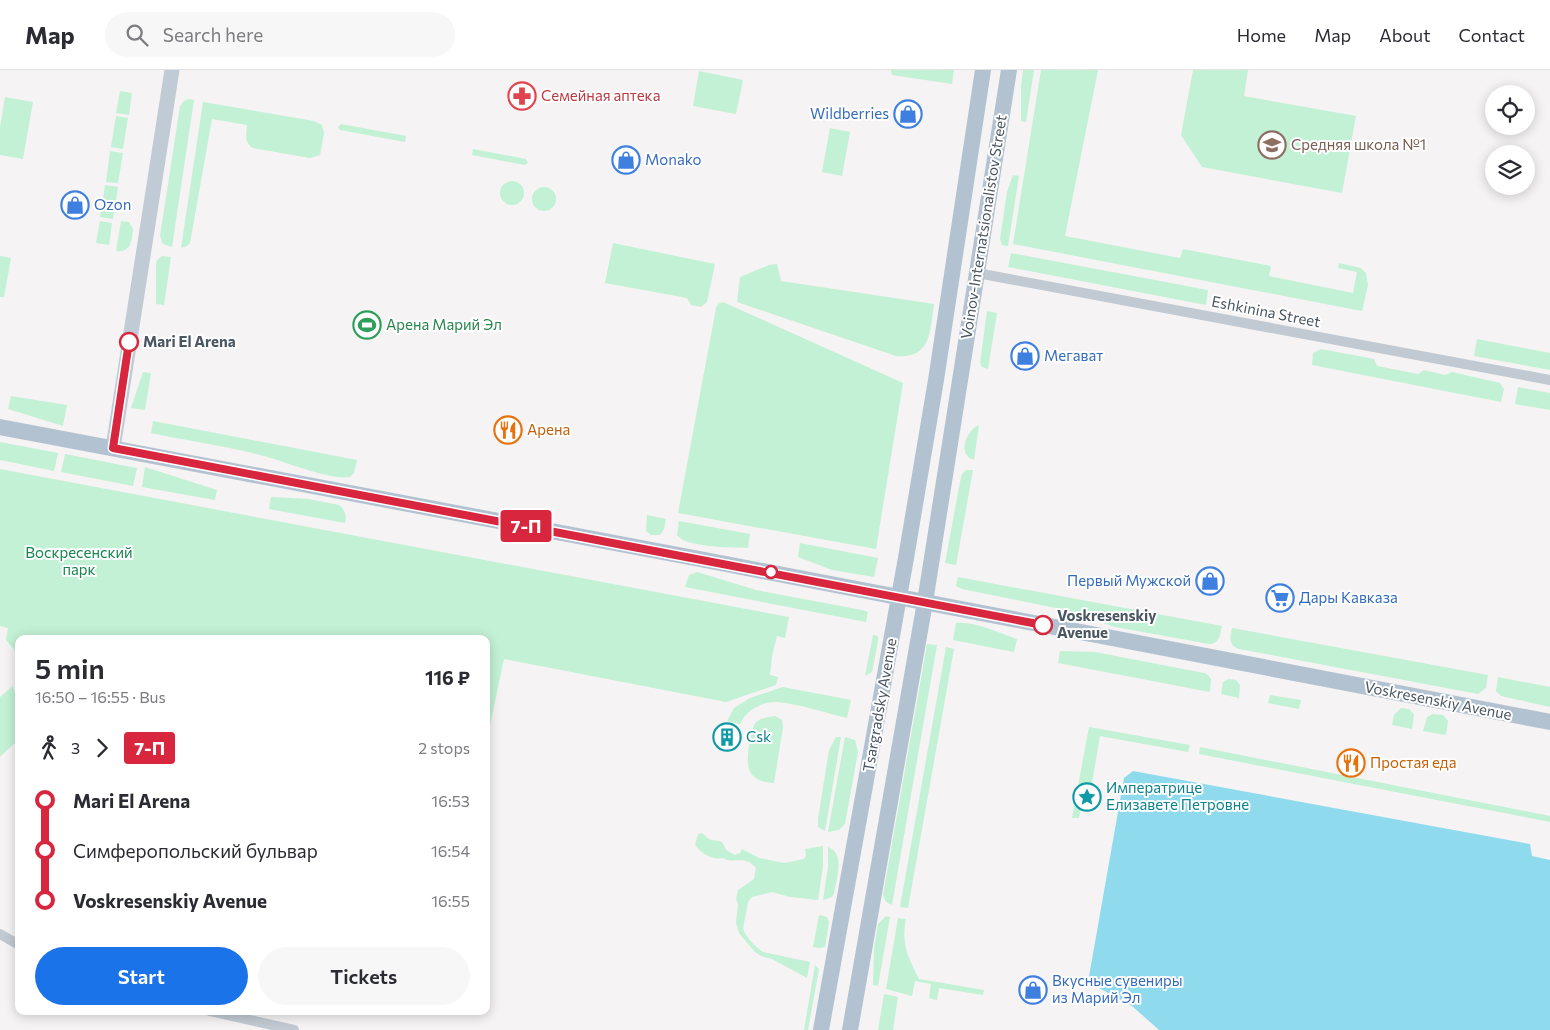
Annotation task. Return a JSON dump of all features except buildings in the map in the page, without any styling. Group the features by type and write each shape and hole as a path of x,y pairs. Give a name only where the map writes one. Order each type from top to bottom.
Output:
{"main road":[{"path":"113,448 172,70"},
{"name":"Voinov-Internatsionalistov Street","path":"936,380 983,70"},
{"name":"Voinov-Internatsionalistov Street","path":"960,384 1009,70"},
{"name":"Tsargradsky Avenue","path":"821,1030 900,597 936,380"},
{"name":"Tsargradsky Avenue","path":"850,1030 925,602 960,384"},
{"name":"Voskresenskiy Avenue","path":"0,427 1550,722"}],"street":[{"name":"Eshkinina Street","path":"977,273 1550,380"},
{"path":"0,934 15,943"},
{"path":"228,1015 294,1030"}],"green space":[{"path":"891,70 954,70 952,84 892,75"},
{"path":"1023,70 1034,70 1026,122 1021,121"},
{"path":"1041,70 1098,70 1065,236 1180,258 1183,249 1271,266 1269,276 1353,293 1357,272 1338,268 1339,263 1361,268 1366,273 1368,285 1362,311 1013,244"},
{"path":"1193,70 1248,70 1244,96 1356,116 1342,193 1202,167 1181,135"},
{"path":"699,71 743,80 736,114 693,106"},
{"path":"120,91 132,93 129,115 116,113"},
{"path":"5,97 33,102 23,159 0,155 0,127"},
{"path":"189,99 194,100 172,247 163,244 160,236 180,106"},
{"path":"203,102 314,121 322,125 324,133 320,155 310,158 253,148 247,141 247,125 212,119 190,243 181,248"},
{"path":"116,116 128,118 123,149 111,147"},
{"path":"341,124 406,136 405,142 340,130 338,127"},
{"path":"830,128 850,132 842,176 822,172"},
{"path":"473,149 526,159 528,163 525,165 472,155"},
{"path":"110,151 123,153 118,183 106,182"},
{"path":"1013,175 1019,176 1008,246 1002,245 1000,239 1007,192"},
{"path":"512,181 517,182 523,188 523,198 517,204 512,205 507,204 501,198 500,193 501,188 507,182"},
{"path":"105,185 118,187 113,219 100,217"},
{"path":"544,187 549,188 555,194 555,204 549,210 544,211 539,210 533,204 532,199 533,194 539,188"},
{"path":"100,221 112,223 109,245 96,243"},
{"path":"121,221 129,222 133,229 132,238 128,248 116,251"},
{"path":"613,243 715,264 707,302 701,307 691,305 687,298 605,283"},
{"path":"1011,253 1208,290 1206,305 1008,267"},
{"path":"0,256 11,258 4,297 0,297"},
{"path":"162,256 171,257 164,305 156,304 156,264 157,260"},
{"path":"777,264 781,281 934,304 927,341 917,353 908,356 896,356 737,302 740,277 769,265"},
{"path":"723,302 903,383 876,549 678,513 716,308 718,304"},
{"path":"987,311 997,313 988,369 982,367 980,363"},
{"path":"1477,339 1550,353 1550,370 1474,356"},
{"path":"1321,349 1374,359 1377,366 1418,374 1424,370 1445,375 1452,372 1500,383 1504,389 1501,402 1312,365 1313,353"},
{"path":"143,372 151,373 145,410 131,408"},
{"path":"1518,387 1550,393 1550,410 1515,404"},
{"path":"11,396 67,405 63,426 8,409"},
{"path":"153,421 357,460 354,473 350,477 331,476 250,452 151,433"},
{"path":"979,425 974,460 966,453 965,442 971,431"},
{"path":"0,442 58,453 54,471 0,460"},
{"path":"65,454 137,468 133,486 61,472"},
{"path":"145,467 217,490 215,500 142,487"},
{"name":"Воскресенский парк","path":"0,469 789,617 785,638 777,636 772,656 770,675 778,677 776,685 726,702 504,659 490,725 490,635 15,635 15,650 6,640 8,628 0,626"},
{"path":"966,470 973,470 956,565 945,563 961,477"},
{"path":"271,497 309,499 339,505 345,513 345,523 269,509"},
{"path":"647,515 666,519 664,529 660,535 651,535 646,531"},
{"path":"679,521 750,534 748,548 699,545 682,539 677,535"},
{"path":"800,543 878,558 874,577 832,570 798,557"},
{"path":"697,572 756,590 862,610 868,612 866,622 685,587 689,575"},
{"path":"958,577 1222,626 1220,635 1213,644 1115,627 1066,610 962,589 956,586"},
{"path":"956,623 979,626 1017,639 1014,652 953,640"},
{"path":"1232,628 1488,675 1486,688 1478,694 1239,649 1231,643"},
{"path":"873,635 878,636 878,641 872,672 865,676"},
{"path":"927,644 937,645 892,905 886,902 883,895"},
{"path":"946,647 954,649 908,908 900,907"},
{"path":"1060,651 1095,652 1204,673 1211,679 1210,692 1058,663"},
{"path":"1498,677 1550,687 1550,707 1501,696 1496,691"},
{"path":"1229,679 1236,680 1240,685 1239,698 1221,694 1223,682"},
{"path":"13,686 15,693 15,743 0,757 0,697"},
{"path":"783,687 851,700 847,718 794,705 772,702 755,707 740,724 727,721 734,708 750,698"},
{"path":"1270,695 1301,700 1299,709 1268,703"},
{"path":"1401,708 1409,709 1414,714 1412,729 1392,725 1394,715"},
{"path":"1433,714 1443,715 1448,721 1446,735 1423,731 1427,717"},
{"path":"775,716 782,720 783,727 774,783 765,782 753,776 748,767 748,760 749,745 754,725 756,722 767,717"},
{"path":"1089,727 1190,745 1188,752 1100,736 1091,789 1084,788 1079,818 1072,818"},
{"path":"836,737 841,737 825,831 818,827 818,819 829,750"},
{"path":"845,737 855,740 858,752 845,824 839,830 828,832"},
{"path":"1200,747 1550,816 1550,822 1199,754"},
{"path":"702,833 709,839 721,842 726,850 735,855 740,853 742,849 759,858 784,863 804,859 806,856 805,849 823,846 823,866 818,900 790,897 772,892 752,897 748,902 743,928 754,944 763,952 810,962 807,978 772,959 761,956 755,952 739,933 736,923 738,890 754,879 756,868 747,862 731,861 704,854 695,845 698,834"},
{"path":"828,847 834,850 837,855 838,874 834,894 832,897 823,900 828,867"},
{"path":"819,915 827,917 829,922 825,947 819,948 813,947"},
{"path":"886,916 890,917 878,986 873,985 874,949 878,924"},
{"path":"898,918 906,919 904,937 906,950 919,979 984,990 983,995 939,988 937,1000 929,998 931,984 915,981 912,996 886,989"},
{"path":"815,965 819,969 808,1030 804,1030"},
{"path":"884,994 898,997 893,1030 878,1030"}],"water":[{"path":"1133,771 1530,844 1532,856 1550,860 1550,1030 1159,1030 1132,1006 1088,982 1124,778"}],"bus line":[{"name":"7-П","path":"129,342 113,448 1043,625"}],"place":[{"name":"Семейная аптека","path":"522,96"},
{"name":"Wildberries","path":"908,114"},
{"name":"Средняя школа №1","path":"1272,145"},
{"name":"Monako","path":"626,160"},
{"name":"Ozon","path":"75,205"},
{"name":"Арена Марий Эл","path":"367,325"},
{"name":"Mari El Arena","path":"129,342"},
{"name":"Мегават","path":"1025,356"},
{"name":"Арена","path":"508,430"},
{"name":"Первый Мужской","path":"1210,581"},
{"name":"Дары Кавказа","path":"1280,598"},
{"name":"Voskresenskiy Avenue","path":"1043,625"},
{"name":"Csk","path":"727,737"},
{"name":"Простая еда","path":"1351,763"},
{"name":"Императрице Елизавете Петровне","path":"1087,797"},
{"name":"Вкусные сувениры из Марий Эл","path":"1033,990"}]}
